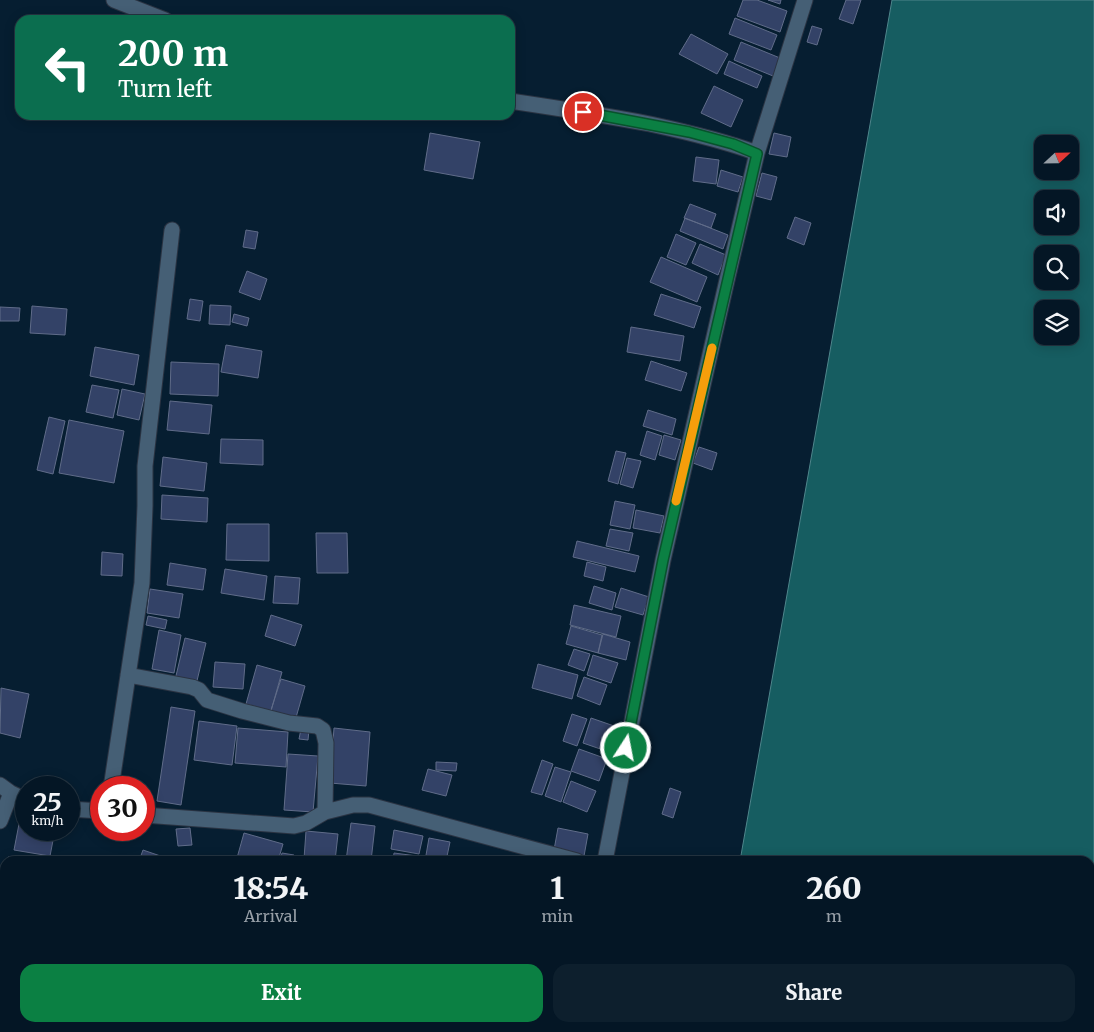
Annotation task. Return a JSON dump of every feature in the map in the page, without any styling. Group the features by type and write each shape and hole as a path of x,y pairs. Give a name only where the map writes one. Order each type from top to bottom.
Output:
{"street":[{"path":"114,0 152,15"},
{"path":"606,856 663,560 757,154 805,0"},
{"path":"515,103 601,115 689,132 733,144 757,154"},
{"path":"113,776 142,583 145,466 172,230"},
{"path":"128,675 192,687 199,690 207,700 242,712 289,723 317,726 323,730 326,743 325,812"},
{"path":"0,821 6,789"},
{"path":"155,816 294,826 306,823 325,812 353,805 370,805 559,856"}],"shaded area":[{"path":"892,0 1094,0 1094,856 741,856"}],"building":[{"path":"743,0 757,0 787,11 780,32 737,16"},
{"path":"768,0 781,0 780,4"},
{"path":"846,0 861,0 853,24 839,19"},
{"path":"735,18 777,35 771,50 729,34"},
{"path":"812,26 822,29 817,45 807,42"},
{"path":"691,34 728,54 717,74 679,54"},
{"path":"741,42 780,58 773,76 734,60"},
{"path":"729,61 762,76 757,88 724,74"},
{"path":"714,86 743,100 731,127 701,113"},
{"path":"430,133 480,142 473,179 424,170"},
{"path":"774,133 791,137 787,157 769,154"},
{"path":"696,157 719,160 716,184 693,181"},
{"path":"721,170 743,177 738,192 717,186"},
{"path":"762,173 777,177 771,200 756,196"},
{"path":"690,204 716,214 711,228 684,218"},
{"path":"795,217 811,223 804,245 787,238"},
{"path":"685,218 728,235 723,249 680,231"},
{"path":"246,230 258,232 255,249 243,247"},
{"path":"676,234 696,243 686,265 667,257"},
{"path":"700,244 726,255 718,275 692,263"},
{"path":"661,257 707,277 697,302 650,282"},
{"path":"247,271 267,279 260,300 239,292"},
{"path":"661,294 701,307 694,328 654,315"},
{"path":"190,299 203,301 200,321 187,319"},
{"path":"210,305 231,306 230,325 209,324"},
{"path":"32,306 67,309 65,335 30,333"},
{"path":"0,307 20,308 19,321 0,321"},
{"path":"234,314 249,318 247,326 232,322"},
{"path":"631,327 684,336 680,361 627,352"},
{"path":"226,345 262,351 258,378 221,372"},
{"path":"95,347 139,355 134,385 90,376"},
{"path":"651,361 687,373 681,391 645,380"},
{"path":"171,362 219,364 218,396 170,394"},
{"path":"92,385 119,390 113,418 86,412"},
{"path":"122,389 145,394 139,420 117,415"},
{"path":"170,401 212,405 209,434 167,430"},
{"path":"648,410 676,419 672,435 643,426"},
{"path":"49,417 65,421 53,474 37,470"},
{"path":"69,420 124,431 114,483 59,473"},
{"path":"647,431 662,436 655,460 640,455"},
{"path":"664,435 681,440 675,460 659,455"},
{"path":"221,439 263,440 263,465 220,463"},
{"path":"699,447 717,453 712,470 693,463"},
{"path":"616,451 626,453 618,484 608,481"},
{"path":"163,457 207,463 204,491 160,486"},
{"path":"627,458 641,461 633,488 620,484"},
{"path":"162,495 208,498 207,522 161,519"},
{"path":"615,501 635,505 630,529 610,525"},
{"path":"636,510 664,516 660,533 633,528"},
{"path":"227,524 269,524 269,561 226,560"},
{"path":"610,529 633,533 629,551 606,546"},
{"path":"316,533 347,533 348,573 317,573"},
{"path":"577,541 639,556 635,572 573,557"},
{"path":"102,552 123,554 122,576 101,575"},
{"path":"587,562 606,567 603,581 584,576"},
{"path":"170,563 206,569 203,590 167,585"},
{"path":"225,569 267,576 264,600 221,593"},
{"path":"275,576 300,578 298,604 273,603"},
{"path":"594,586 616,593 612,610 589,603"},
{"path":"621,588 649,597 643,615 615,607"},
{"path":"150,589 183,594 179,618 147,613"},
{"path":"574,605 621,616 616,637 570,625"},
{"path":"271,615 302,625 295,646 265,636"},
{"path":"148,616 167,620 165,629 146,625"},
{"path":"571,626 602,635 598,653 566,644"},
{"path":"159,630 181,635 174,673 152,669"},
{"path":"603,634 630,642 626,660 598,653"},
{"path":"185,638 206,643 196,685 175,680"},
{"path":"574,649 590,654 584,671 568,665"},
{"path":"593,655 618,663 611,683 587,675"},
{"path":"215,662 245,664 243,689 213,687"},
{"path":"538,664 578,675 572,699 532,688"},
{"path":"257,665 282,672 271,711 246,704"},
{"path":"584,677 607,685 600,705 577,696"},
{"path":"281,679 305,686 295,721 270,713"},
{"path":"1,688 29,694 20,738 0,733"},
{"path":"171,707 195,711 181,805 157,801"},
{"path":"572,714 587,719 577,746 563,741"},
{"path":"591,718 617,727 609,752 583,743"},
{"path":"199,721 237,726 232,765 194,760"},
{"path":"238,728 288,732 286,767 235,763"},
{"path":"334,728 370,732 366,786 330,783"},
{"path":"301,729 309,730 308,740 299,739"},
{"path":"579,749 607,759 599,781 571,771"},
{"path":"288,754 318,756 313,812 284,810"},
{"path":"542,760 553,764 542,795 531,792"},
{"path":"436,762 457,763 456,771 436,770"},
{"path":"555,767 571,772 561,802 545,796"},
{"path":"428,769 452,775 446,796 422,790"},
{"path":"571,781 596,791 587,812 563,802"},
{"path":"670,788 681,792 673,818 662,814"},
{"path":"351,823 375,826 372,856 347,856"},
{"path":"190,828 192,845 178,846 176,829"},
{"path":"558,828 588,834 584,856 554,850"},
{"path":"394,830 423,836 419,854 391,849"},
{"path":"306,831 338,834 336,856 304,856"},
{"path":"244,833 283,844 279,856 238,856"},
{"path":"429,838 450,842 447,856 426,856"},
{"path":"16,841 53,841 50,856 14,850"},
{"path":"143,850 160,856 141,856"},
{"path":"282,853 294,855 294,856 281,856"},
{"path":"394,853 417,856 394,856"}],"slow traffic":[{"path":"676,501 712,348"}],"route":[{"path":"583,112 689,132 733,144 757,154 663,560 626,748"}]}
